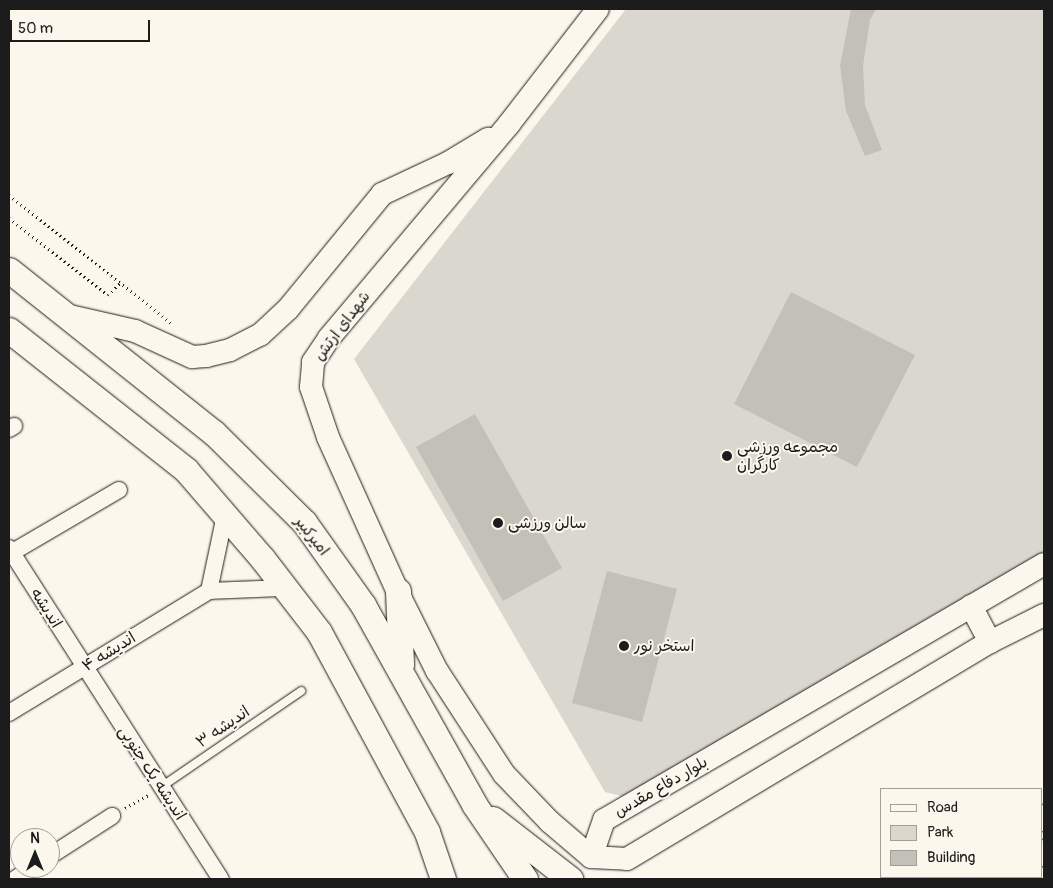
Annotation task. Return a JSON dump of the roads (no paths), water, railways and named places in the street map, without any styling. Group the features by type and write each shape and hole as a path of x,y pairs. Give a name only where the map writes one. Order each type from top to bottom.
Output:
{"main road":[{"name":"امیرکبیر","path":"9,270 214,433 304,522 363,605 474,804 525,879"},
{"path":"9,330 186,470 285,588 319,632 427,832 443,879"},
{"path":"398,591 402,674"},
{"path":"474,804 570,879"}],"street":[{"name":"شهدای ارتش","path":"591,857 550,822 504,774 437,671 398,591 328,437 311,387 312,362 329,338 510,124 598,9"},
{"name":"شهدای ارتش","path":"65,315 135,331 192,357 206,356 230,350 260,335 288,309 382,194 470,151 510,124"},
{"path":"10,550 119,490"},
{"path":"225,515 209,591 285,588"},
{"name":"اندیشه","path":"10,550 84,668"},
{"name":"بلوار دفاع مقدس","path":"591,857 604,820 1044,564"},
{"name":"اندیشه ۴","path":"9,713 209,591"},
{"path":"971,606 990,642"},
{"path":"591,857 627,859 990,642 1044,615"},
{"name":"اندیشه یک جنوبی","path":"84,668 221,879"},
{"path":"60,850 112,816"}],"lane":[{"name":"اندیشه ۳","path":"161,787 301,691"}],"place":[{"name":"مجموعه ورزشی کارگران","path":"727,456"},
{"name":"سالن ورزشی","path":"498,523"},
{"name":"استخر نور","path":"624,646"}]}
